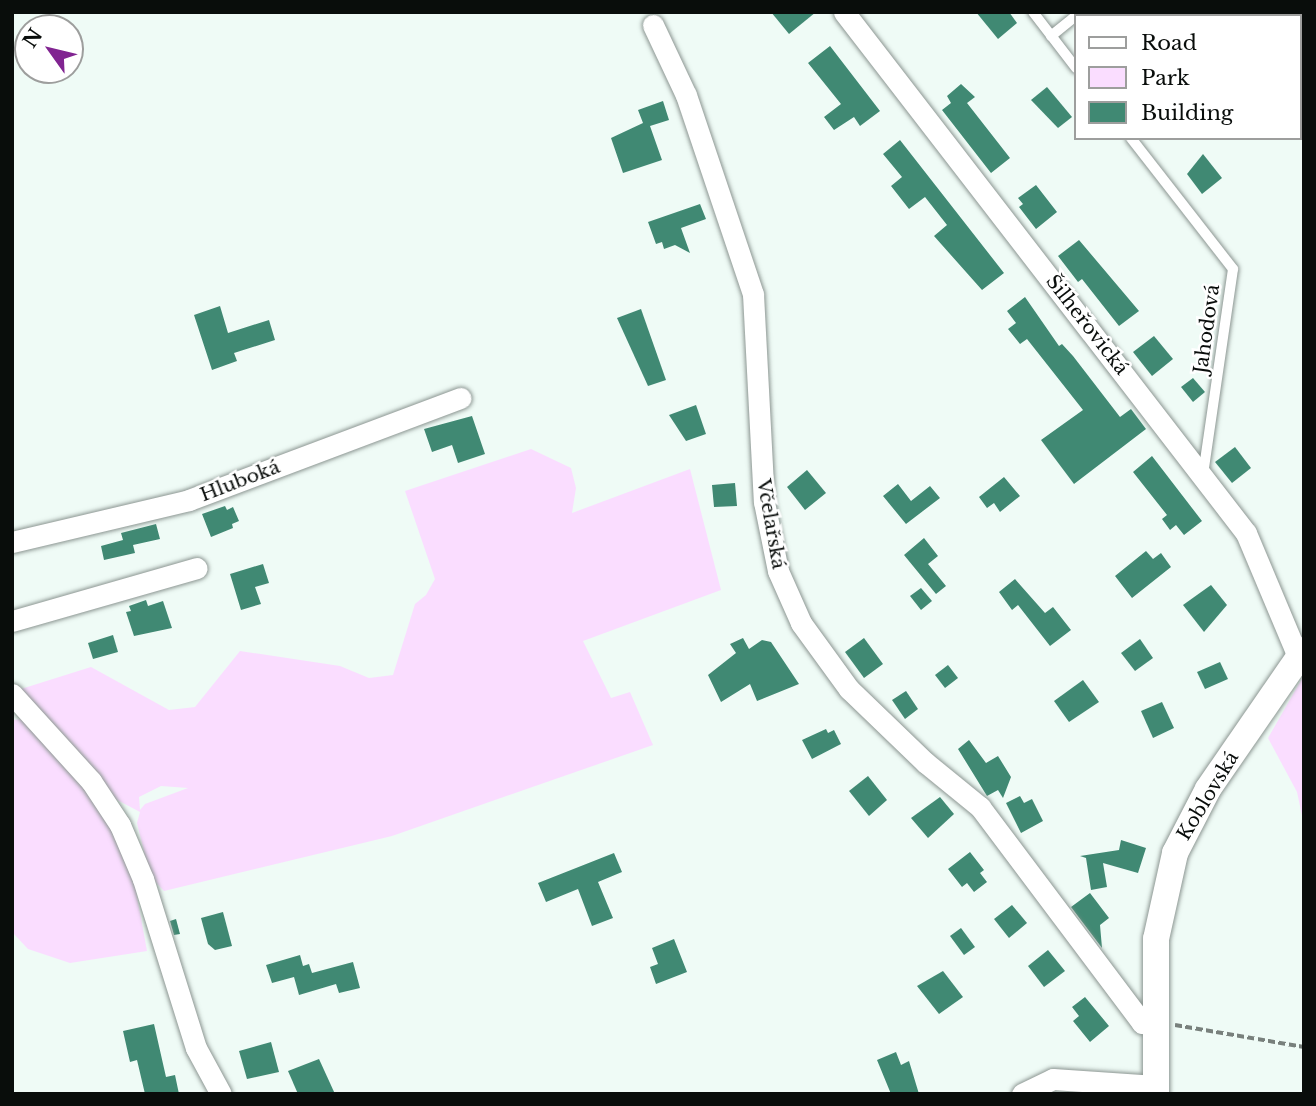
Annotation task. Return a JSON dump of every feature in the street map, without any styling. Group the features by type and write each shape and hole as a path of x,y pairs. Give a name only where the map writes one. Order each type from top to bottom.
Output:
{"street":[{"name":"Šilheřovická","path":"844,12 1246,533 1301,653"},
{"name":"Včelařská","path":"653,25 686,95 753,294 764,502 778,571 801,623 849,689 980,807 1142,1023 1154,1024"},
{"name":"Hluboká","path":"12,542 189,500 461,398"},
{"path":"12,621 197,568"},
{"name":"Koblovská","path":"1022,1094 1053,1079 1156,1090 1154,1024 1159,915 1182,836 1208,789 1301,653"},
{"path":"12,694 91,781 120,825 143,879 196,1048 221,1094"}],"lane":[{"path":"1033,12 1074,65"},
{"path":"1051,36 1074,18"},
{"name":"Jahodová","path":"1133,140 1233,269 1203,474"}],"path":[{"path":"1154,1024 1208,1028 1304,1047"}],"green space":[{"path":"531,449 571,468 576,488 572,513 690,469 721,590 583,641 611,698 630,692 653,745 392,836 164,891 150,876 137,823 140,812 104,793 21,689 91,667 169,710 195,707 240,651 340,666 369,678 393,675 415,604 426,595 435,579 405,491","holes":["161,786 188,788 145,804 140,810 139,797"]},
{"path":"1304,675 1304,825 1297,792 1268,738"},
{"path":"23,719 74,773 120,842 133,875 147,951 70,963 28,949 12,932 12,720"}],"building":[{"path":"771,12 816,12 789,34"},
{"path":"976,12 1009,12 1017,23 998,39"},
{"path":"830,46 880,111 860,126 854,117 834,130 824,117 841,104 808,63"},
{"path":"961,84 975,97 967,103 1010,158 991,173 942,110 951,103 947,96"},
{"path":"1047,87 1072,117 1058,128 1031,100"},
{"path":"663,101 669,120 650,126 662,160 623,173 611,138 643,123 638,110"},
{"path":"900,140 1004,273 982,290 934,236 947,225 925,197 909,209 891,186 902,177 883,154"},
{"path":"1203,154 1222,178 1202,194 1187,174"},
{"path":"1036,185 1057,212 1036,229 1019,207 1023,204 1018,198"},
{"path":"700,204 706,219 681,228 690,253 675,245 664,249 662,242 656,244 648,222"},
{"path":"1079,240 1139,311 1119,326 1082,279 1078,282 1058,256"},
{"path":"1025,297 1059,346 1062,344 1073,356 1120,417 1131,409 1146,429 1074,484 1041,440 1083,410 1027,339 1020,344 1008,329 1016,323 1007,311"},
{"path":"220,306 228,333 269,320 275,340 234,353 237,361 212,370 194,315"},
{"path":"641,309 666,380 648,386 617,318"},
{"path":"1154,336 1173,359 1152,376 1133,352"},
{"path":"1193,378 1205,392 1193,402 1181,387"},
{"path":"696,405 706,434 686,441 669,415"},
{"path":"472,416 485,454 458,463 452,445 432,452 424,429"},
{"path":"1235,447 1251,468 1232,483 1215,462"},
{"path":"1152,456 1202,521 1184,535 1176,525 1170,530 1162,519 1167,515 1133,472"},
{"path":"807,470 826,493 805,510 787,487"},
{"path":"1004,477 1020,496 1000,512 994,503 987,508 979,497"},
{"path":"735,483 737,506 714,507 712,485"},
{"path":"898,484 911,501 930,486 940,498 906,524 883,496"},
{"path":"225,506 227,510 233,507 239,521 232,524 233,528 211,537 202,514"},
{"path":"156,524 160,539 133,545 135,553 104,560 101,546 123,540 121,533"},
{"path":"924,538 938,556 928,564 946,586 936,594 904,555"},
{"path":"1146,551 1153,559 1161,553 1171,567 1132,598 1115,576"},
{"path":"263,564 269,583 255,587 261,604 241,610 230,574"},
{"path":"1015,579 1045,613 1053,607 1071,630 1050,646 1018,605 1012,610 999,592"},
{"path":"1211,585 1227,605 1204,632 1183,605"},
{"path":"921,588 932,601 921,610 910,596"},
{"path":"146,600 148,606 163,601 172,628 134,636 126,612 131,611 129,606"},
{"path":"113,635 118,652 93,659 88,643"},
{"path":"743,638 749,649 762,640 771,642 799,684 757,701 750,684 721,702 708,675 736,653 730,644"},
{"path":"864,638 883,664 864,678 845,652"},
{"path":"1140,639 1153,658 1135,671 1121,653"},
{"path":"1220,662 1228,679 1205,689 1197,672"},
{"path":"948,665 958,678 945,688 935,675"},
{"path":"1083,680 1099,702 1069,722 1054,701"},
{"path":"906,691 918,709 905,719 892,700"},
{"path":"1162,702 1174,728 1153,738 1141,711"},
{"path":"826,729 828,733 834,730 841,744 812,759 802,740"},
{"path":"969,740 986,763 998,756 1011,777 1003,798 998,790 987,796 958,749"},
{"path":"868,776 887,800 869,816 849,791"},
{"path":"1020,796 1024,803 1032,799 1043,821 1021,833 1006,803"},
{"path":"940,797 954,814 928,838 911,818"},
{"path":"1121,840 1146,848 1138,873 1103,863 1107,887 1091,890 1086,858 1080,856 1119,850"},
{"path":"970,852 984,870 980,873 987,882 974,892 967,883 962,887 948,869"},
{"path":"614,853 622,872 598,882 613,918 592,926 578,889 546,902 538,883"},
{"path":"1090,893 1109,918 1100,925 1102,948 1071,907"},
{"path":"1012,905 1027,923 1009,938 994,919"},
{"path":"223,912 232,946 215,950 208,944 201,918"},
{"path":"176,919 180,934 174,935 170,921"},
{"path":"961,928 975,947 964,955 950,936"},
{"path":"674,939 687,972 656,984 650,967 658,964 652,948"},
{"path":"1048,950 1065,971 1044,987 1028,966"},
{"path":"300,955 303,966 309,964 312,973 353,962 360,988 339,993 336,984 299,995 294,977 272,983 266,965"},
{"path":"943,971 963,997 939,1014 917,986"},
{"path":"1085,997 1109,1026 1090,1042 1073,1021 1079,1016 1072,1007"},
{"path":"154,1024 166,1077 175,1075 179,1094 145,1094 137,1060 130,1062 123,1031"},
{"path":"271,1042 279,1072 247,1079 239,1051"},
{"path":"896,1052 901,1065 909,1061 919,1094 891,1094 877,1060"},
{"path":"319,1059 335,1094 298,1094 288,1071"}]}
